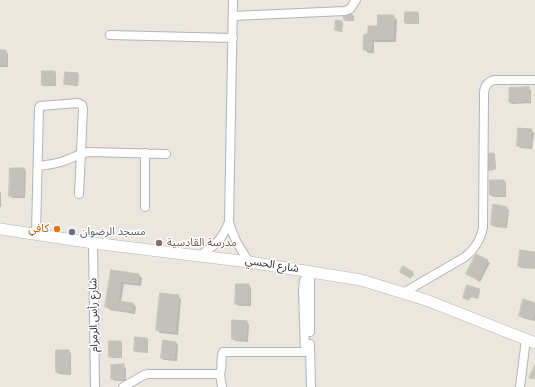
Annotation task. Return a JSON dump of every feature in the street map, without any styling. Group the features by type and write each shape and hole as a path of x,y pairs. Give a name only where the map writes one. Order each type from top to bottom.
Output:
{"street":[{"path":"233,0 229,222 236,242 249,262"},
{"path":"233,16 341,11 350,9 356,0"},
{"path":"110,35 233,38"},
{"path":"404,293 464,257 472,251 481,236 483,228 484,94 486,85 494,80 535,80"},
{"path":"36,234 40,106 82,105 79,194"},
{"path":"38,166 62,162 88,152 166,154"},
{"path":"145,153 145,207"},
{"path":"201,255 222,237 229,222"},
{"name":"شارع الحسي","path":"0,229 201,255 249,262 310,274 361,280 426,300 530,341"},
{"name":"شارع رأس الرمرام","path":"93,242 95,387"},
{"path":"310,274 304,280 303,290 305,352 311,387"},
{"path":"306,387 308,374 310,274"},
{"path":"520,387 530,341"},
{"path":"222,387 220,374 222,355 224,352 305,352"},
{"path":"124,387 148,374 220,374"}],"building":[{"path":"405,12 418,12 418,23 405,23"},
{"path":"344,14 353,15 353,20 344,20"},
{"path":"378,15 394,15 393,39 371,39 371,50 363,50 364,34 368,34 368,26 377,26"},
{"path":"336,20 342,21 341,31 335,30"},
{"path":"0,50 6,50 6,65 0,65"},
{"path":"42,71 55,71 55,85 42,85"},
{"path":"65,72 78,73 77,85 64,84"},
{"path":"529,87 530,101 509,102 509,88"},
{"path":"518,128 532,129 530,147 517,146"},
{"path":"488,153 494,153 495,168 488,170"},
{"path":"10,168 24,168 23,196 9,196"},
{"path":"490,180 504,180 505,195 490,195"},
{"path":"493,204 507,207 505,227 491,225"},
{"path":"520,250 535,252 535,268 518,266"},
{"path":"476,254 488,260 478,280 466,274"},
{"path":"403,266 413,272 410,278 400,272"},
{"path":"111,270 139,274 138,283 121,281 118,301 133,303 132,311 105,307"},
{"path":"236,284 249,284 249,304 235,304"},
{"path":"467,285 480,289 477,298 469,296 468,300 463,298"},
{"path":"160,293 179,295 175,332 156,330"},
{"path":"523,299 535,303 533,319 519,316"},
{"path":"232,320 247,321 246,340 232,339"},
{"path":"135,337 147,338 147,352 134,351"},
{"path":"163,340 176,342 174,359 161,358"},
{"path":"109,341 121,341 121,357 109,357"},
{"path":"56,350 69,350 69,373 56,372"},
{"path":"124,364 124,379 111,379 111,365"},
{"path":"535,365 535,379 529,378"}],"place":[{"name":"كافي","path":"57,229"},
{"name":"مسجد الرضوان","path":"72,232"},
{"name":"مدرسة القادسية","path":"159,243"}]}
